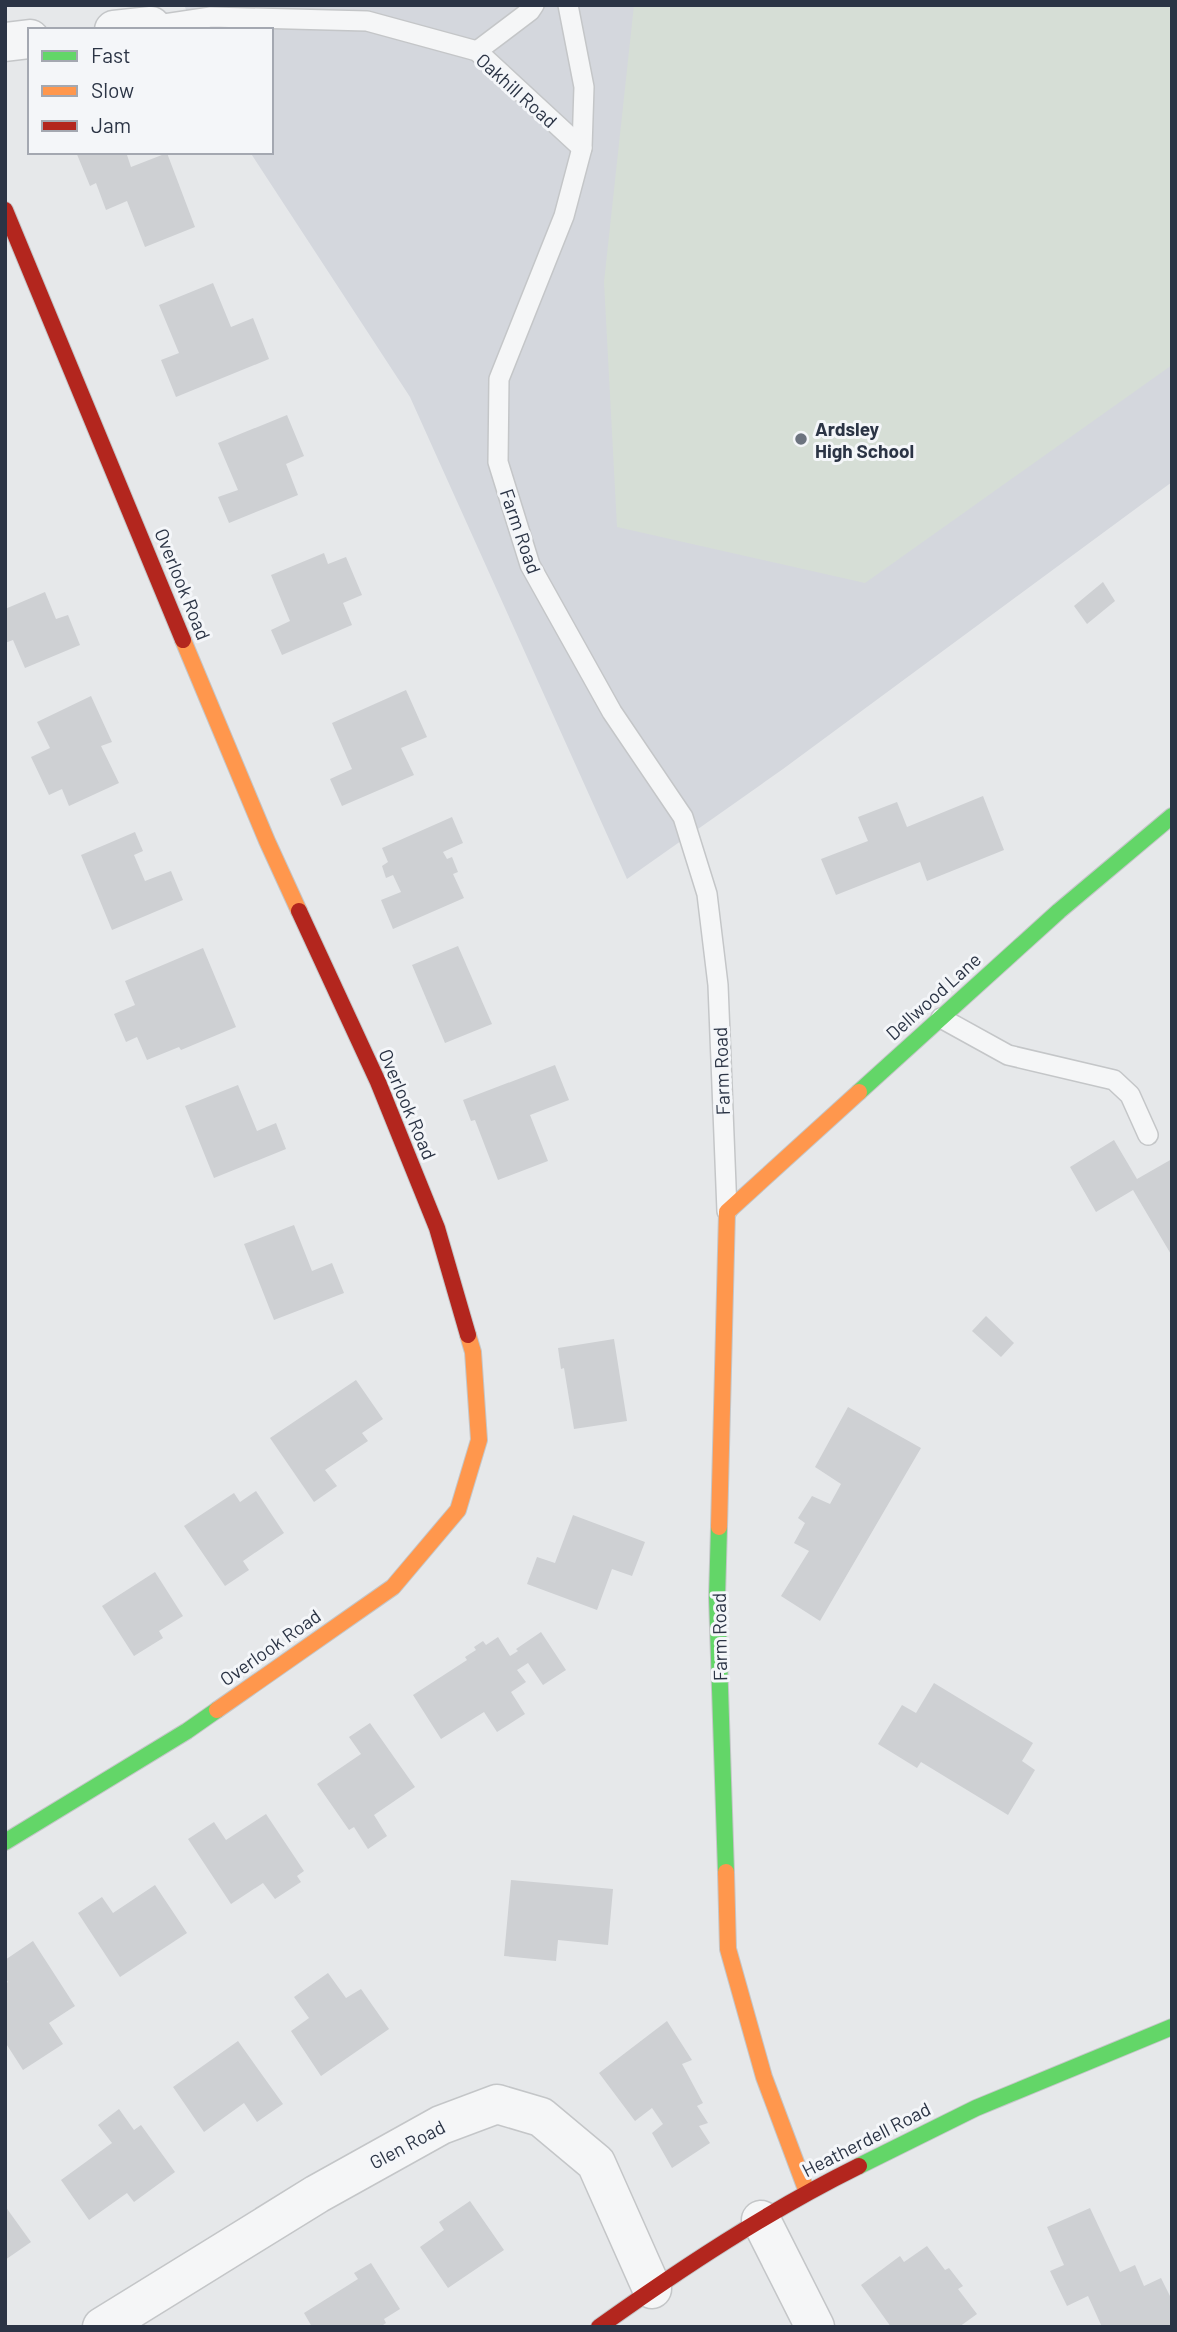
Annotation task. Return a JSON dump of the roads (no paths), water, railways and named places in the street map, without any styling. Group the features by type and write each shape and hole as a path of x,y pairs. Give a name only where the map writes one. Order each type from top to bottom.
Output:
{"street":[{"name":"Oakhill Road","path":"132,28 151,26"},
{"path":"5,42 28,39"},
{"name":"Overlook Road","path":"5,210 267,841 378,1082 437,1228 473,1352 479,1440 458,1510 393,1587 187,1731 5,1842"},
{"name":"Dellwood Lane","path":"727,1212 1059,911 1172,816"},
{"name":"Farm Road","path":"727,1212 717,1597 729,1949 764,2077 807,2192"},
{"name":"Heatherdell Road","path":"599,2327 652,2289 807,2192 976,2108 1172,2027"},
{"name":"Glen Road","path":"103,2327 317,2194 441,2125 497,2104 541,2117 596,2164 652,2289"},
{"path":"761,2220 815,2327"}],"lane":[{"path":"477,51 534,5"},
{"name":"Farm Road","path":"568,5 584,87 582,148 564,216 499,379 498,462 530,565 612,712 683,817 707,894 718,985 727,1212"},
{"name":"Oakhill Road","path":"151,26 209,11 367,21 477,51 582,148"},
{"path":"941,1018 1008,1055 1114,1080 1130,1095 1149,1135"}],"place":[{"name":"Ardsley High School","path":"801,439"}]}
